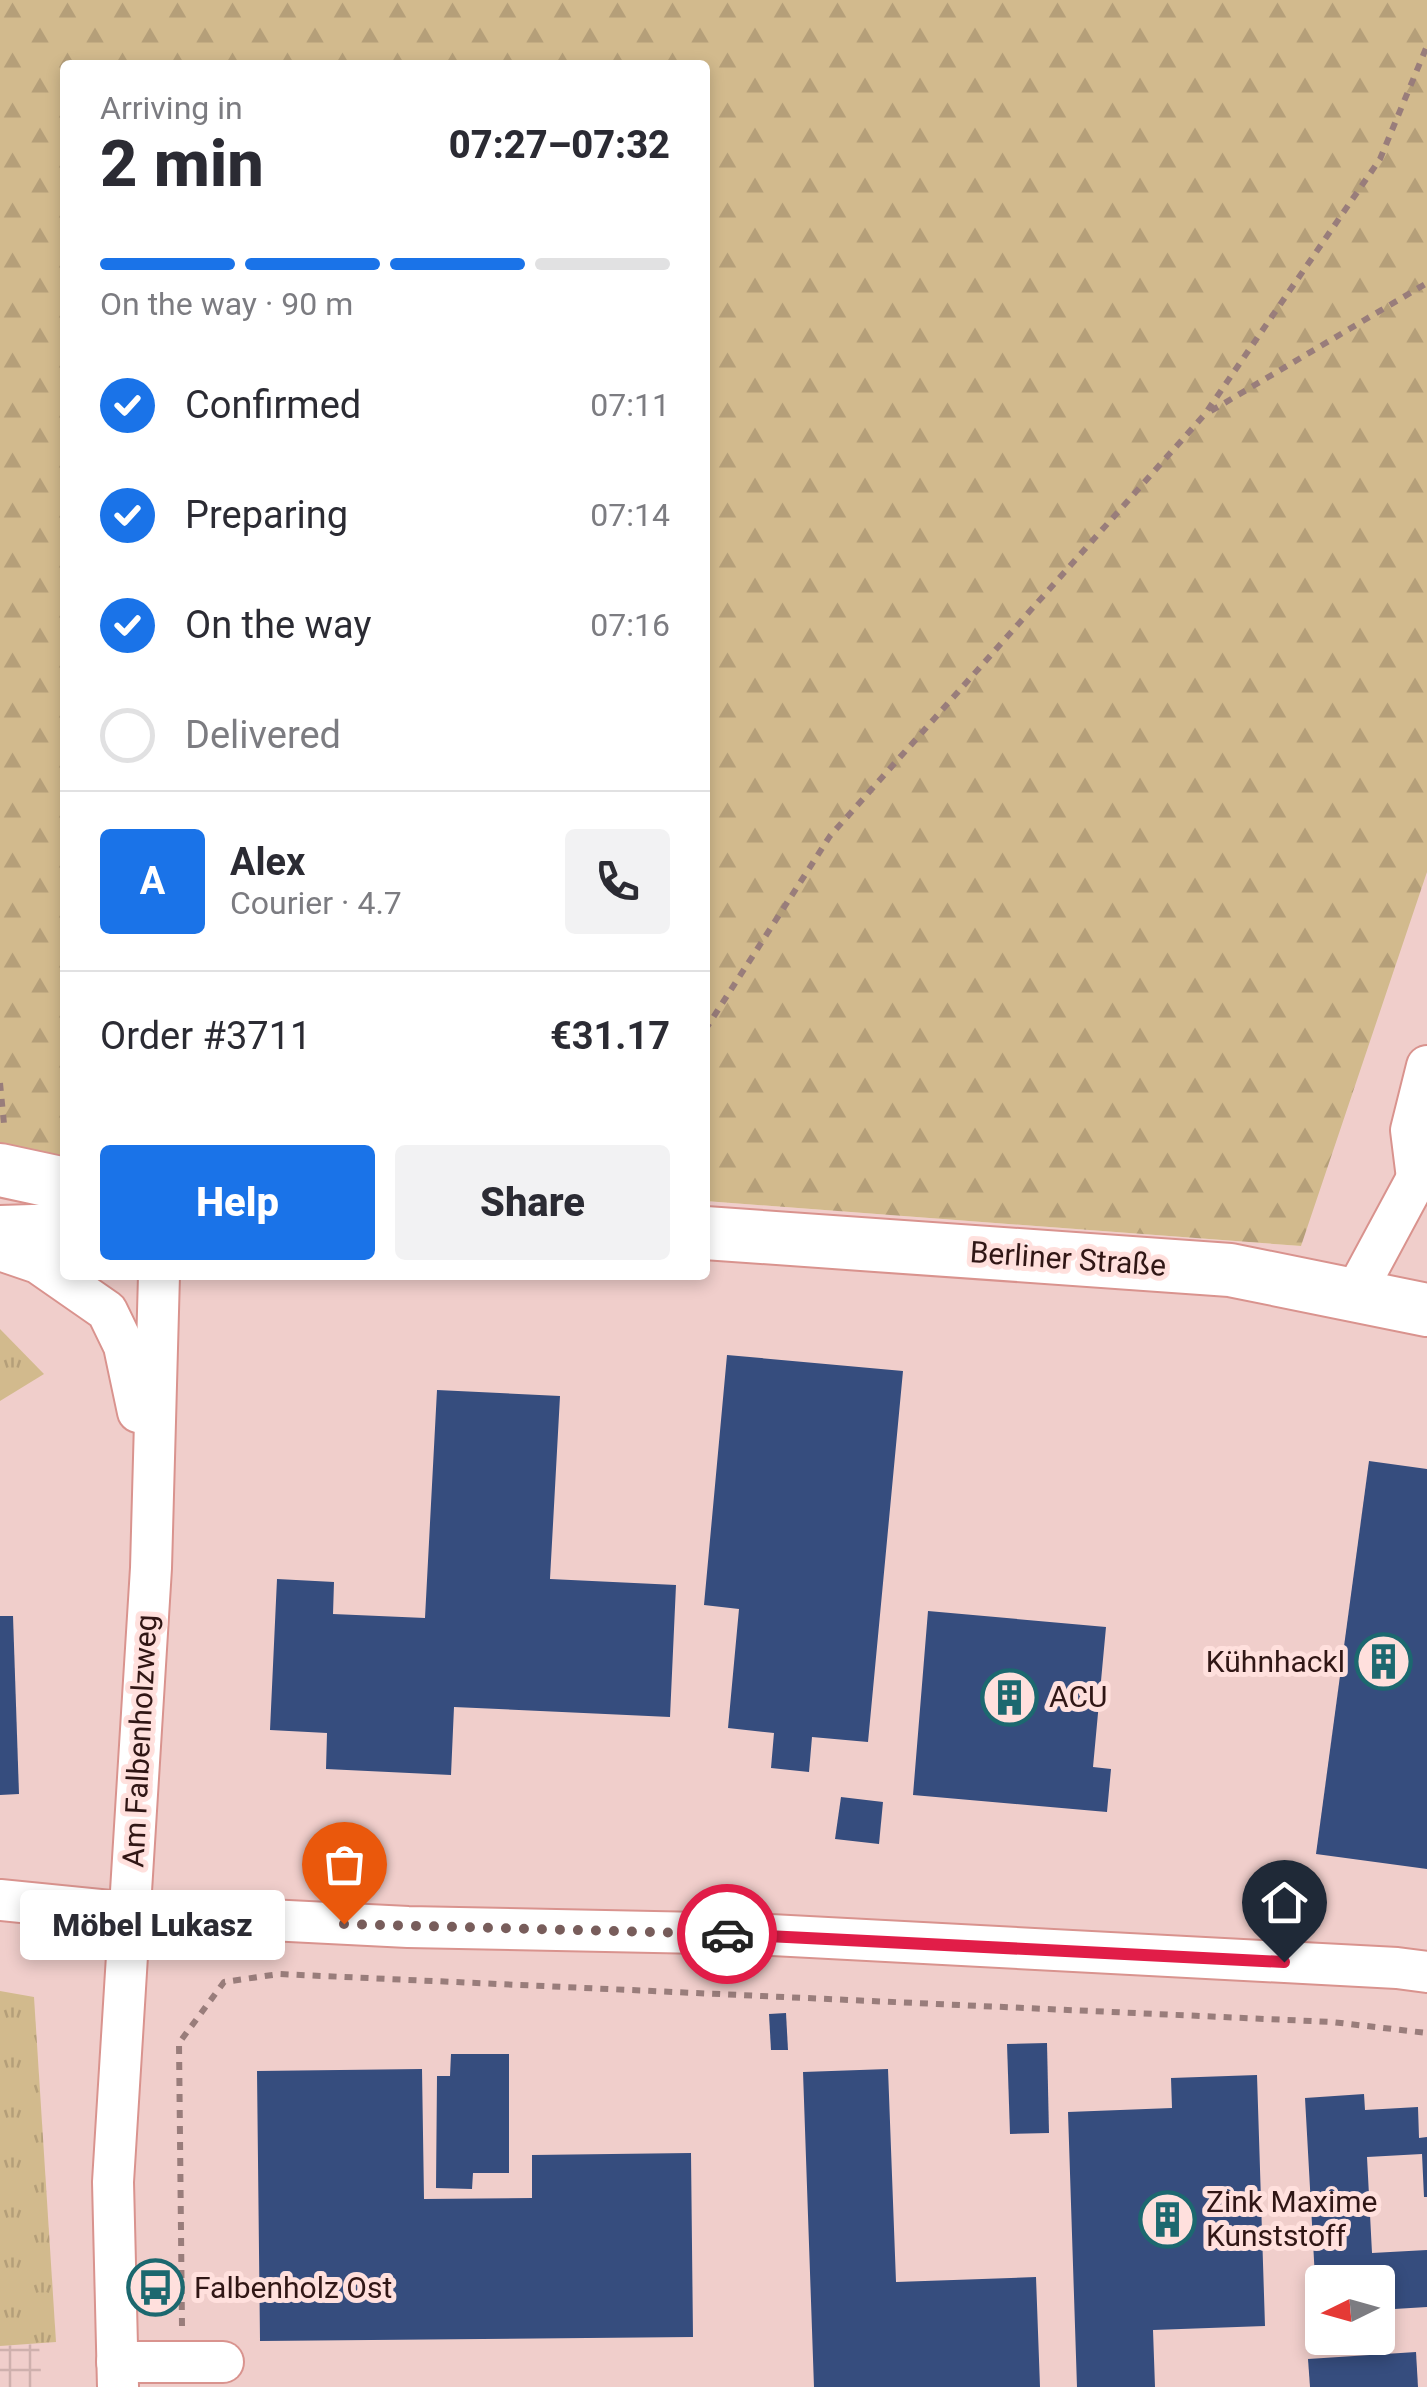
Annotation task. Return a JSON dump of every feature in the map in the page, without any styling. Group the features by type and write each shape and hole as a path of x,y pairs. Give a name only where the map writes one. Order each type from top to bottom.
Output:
{"main road":[{"path":"0,1170 60,1183"},
{"path":"0,1232 60,1230"},
{"name":"Berliner Straße","path":"710,1234 1230,1270 1427,1310"}],"street":[{"path":"1354,1296 1422,1178 1411,1130 1427,1066"},
{"path":"0,1250 38,1263 60,1278"},
{"path":"62,1280 107,1311 124,1346 153,1485"},
{"name":"Am Falbenholzweg","path":"117,2375 114,2182 153,1485 160,1280"},
{"path":"0,1900 130,1913 408,1927 751,1934 1427,1972"},
{"path":"117,2375 182,2363 223,2362"}],"path":[{"path":"710,1022 830,836 1205,414 1380,160 1427,46"},
{"path":"1205,414 1427,283"},
{"path":"182,2363 179,2042 224,1982 297,1975 1332,2022 1427,2033"}],"shaded area":[{"path":"1427,658 1427,2387 0,2387 0,1158 60,1164 60,1280 710,1280 710,1201 1301,1246"},
{"path":"39,2344 42,2387 0,2387 0,2346"}],"green space":[{"path":"0,0 1427,0 1427,872 1301,1246 710,1201 710,60 60,60 60,1164 0,1158"},
{"path":"0,1329 44,1374 0,1401"},
{"path":"0,1991 34,1997 56,2342 0,2346"}],"building":[{"path":"727,1355 903,1371 868,1742 812,1737 809,1772 771,1768 774,1733 728,1728 739,1609 704,1605"},
{"path":"437,1390 560,1396 550,1579 676,1585 670,1717 454,1707 451,1775 326,1769 327,1733 270,1730 277,1579 334,1582 333,1614 425,1618"},
{"name":"Kühnhackl","path":"1369,1461 1427,1469 1427,1869 1316,1854"},
{"name":"ACU","path":"928,1611 1106,1627 1093,1767 1111,1769 1107,1812 913,1795"},
{"path":"0,1616 13,1616 19,1794 0,1795"},
{"path":"841,1797 883,1802 879,1844 835,1839"},
{"path":"786,2013 788,2050 771,2050 769,2014"},
{"path":"1047,2043 1049,2133 1010,2134 1007,2044"},
{"path":"451,2054 509,2054 509,2173 473,2173 472,2189 436,2188 437,2076 450,2076"},
{"path":"422,2069 424,2199 532,2198 532,2155 691,2153 693,2337 260,2341 257,2071"},
{"path":"888,2069 896,2282 1036,2277 1040,2387 814,2387 803,2072"},
{"name":"Zink Maxime Kunststoff","path":"1257,2075 1265,2326 1153,2330 1155,2387 1077,2387 1068,2112 1172,2108 1171,2078"},
{"path":"1364,2094 1365,2110 1418,2107 1419,2138 1427,2137 1427,2197 1422,2154 1367,2157 1372,2253 1427,2250 1427,2307 1395,2309 1395,2265 1314,2265 1305,2098"},
{"path":"1416,2352 1418,2387 1310,2387 1308,2359"}],"way so far":[{"path":"344,1924 727,1934"}],"place":[{"name":"Kühnhackl","path":"1384,1662"},
{"name":"ACU","path":"1010,1697"},
{"name":"Möbel Lukasz","path":"344,1924"},
{"name":"Zink Maxime Kunststoff","path":"1167,2219"},
{"name":"Falbenholz Ost","path":"155,2288"}],"route":[{"path":"727,1934 1284,1962"}]}
